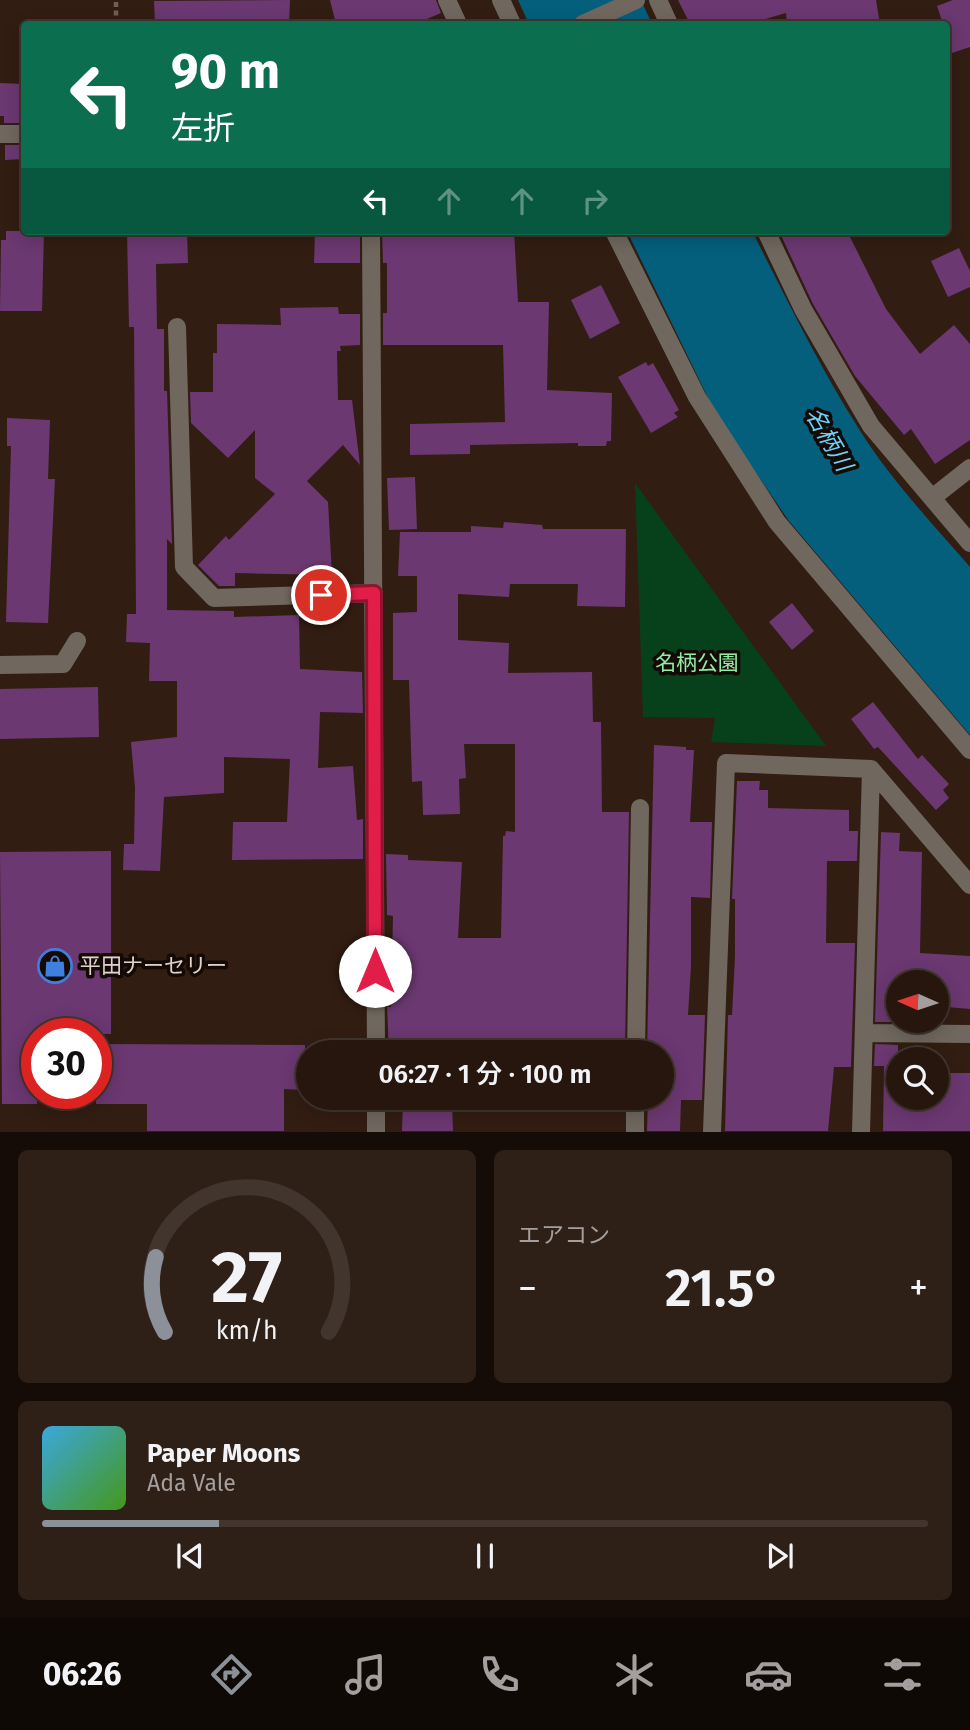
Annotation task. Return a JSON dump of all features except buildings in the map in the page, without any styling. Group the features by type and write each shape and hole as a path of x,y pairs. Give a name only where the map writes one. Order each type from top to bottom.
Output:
{"street":[{"path":"447,0 457,21"},
{"path":"501,0 511,21"},
{"path":"590,21 636,0"},
{"path":"658,0 668,21"},
{"path":"0,134 21,134"},
{"path":"371,235 376,1040"},
{"path":"616,235 697,397 777,522 970,750"},
{"path":"768,235 803,309 871,426 970,543"},
{"path":"177,327 184,567 214,598 374,593"},
{"path":"932,498 970,467"},
{"path":"0,665 64,664 76,641"},
{"path":"712,1132 726,763 871,769 970,885"},
{"path":"861,1132 871,769"},
{"path":"636,1040 640,808"},
{"path":"865,1033 970,1034"},
{"path":"376,1110 376,1132"},
{"path":"635,1110 635,1132"}],"path":[{"path":"116,0 116,21"}],"green space":[{"name":"名柄公園","path":"635,483 826,746 711,742 715,718 643,717"}],"water":[{"path":"518,0 641,0 651,21 528,21"},
{"name":"名柄川","path":"629,235 754,235 817,356 859,429 898,483 970,567 970,735 789,521 709,400"}],"place":[{"name":"平田ナーセリー","path":"55,966"}],"route":[{"path":"321,595 374,593 375,971"}]}
